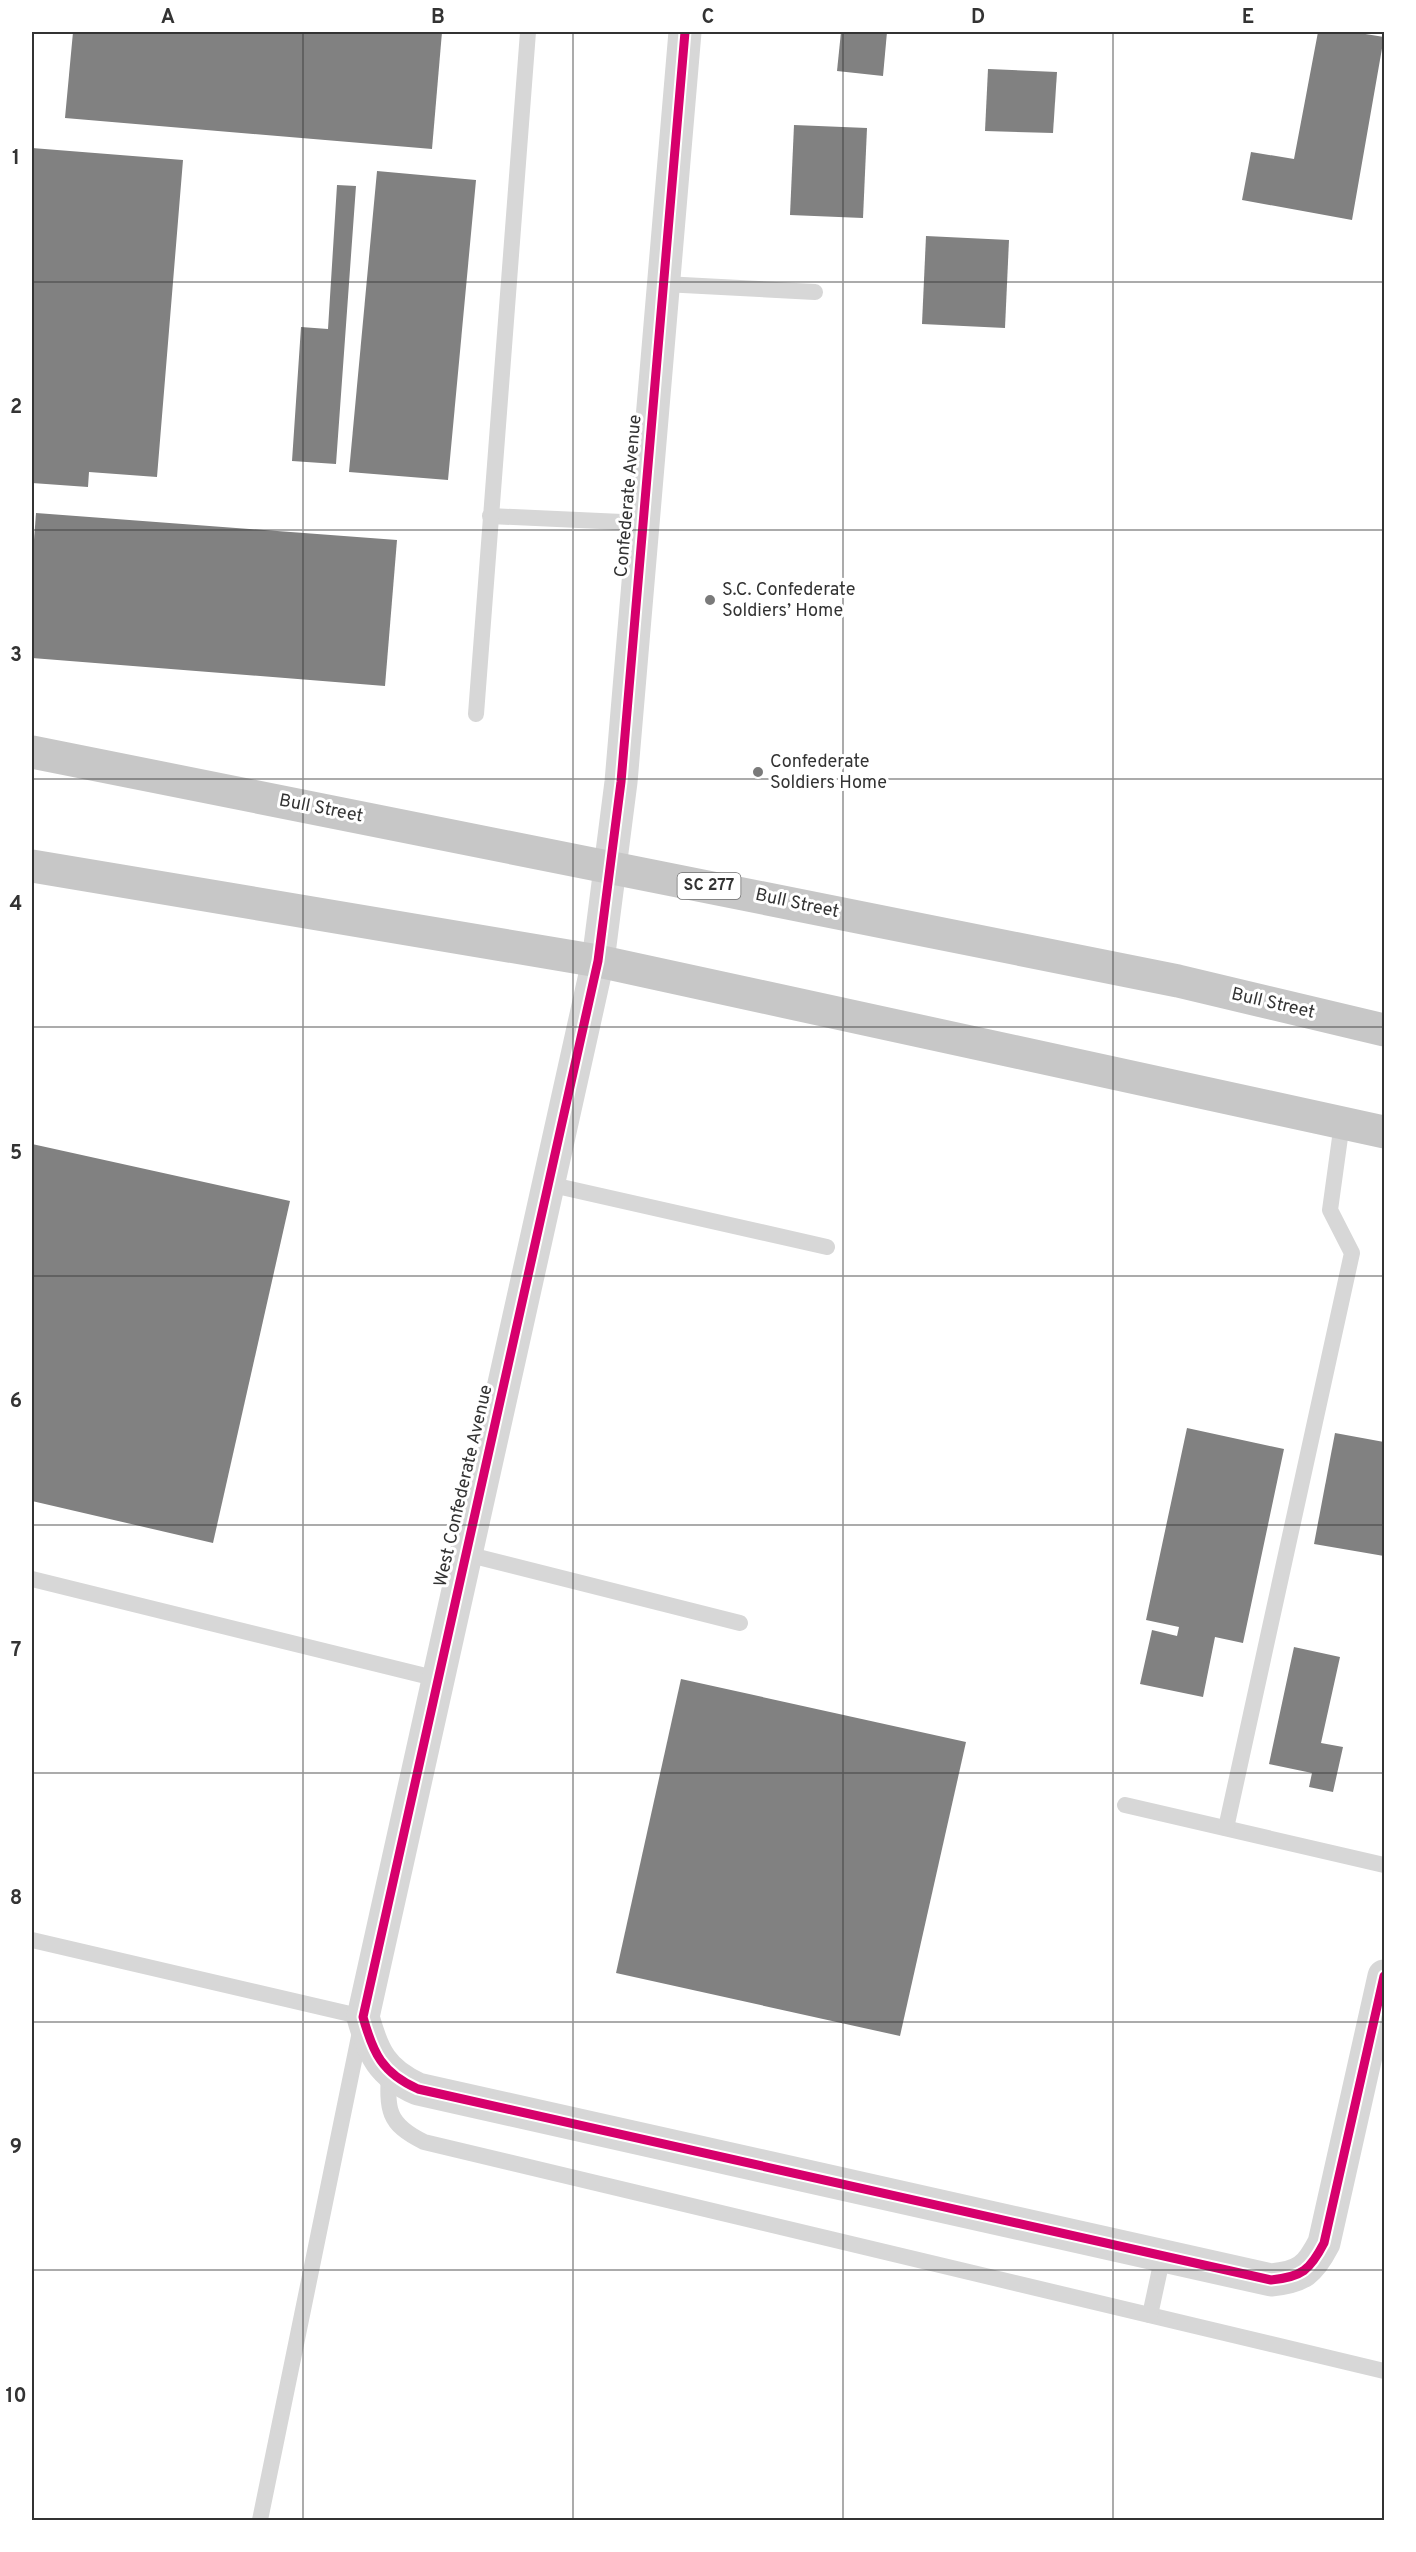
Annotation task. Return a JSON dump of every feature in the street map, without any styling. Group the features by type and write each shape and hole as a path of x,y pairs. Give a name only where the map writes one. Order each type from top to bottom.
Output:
{"highway":[{"name":"Bull Street","path":"32,752 1178,981 1384,1030"},
{"path":"32,866 598,961 1384,1132"}],"street":[{"name":"Confederate Avenue","path":"598,961 621,782 685,32"},
{"name":"West Confederate Avenue","path":"363,2017 598,961"},
{"path":"363,2017 376,2057 402,2082 418,2089 1270,2280 1292,2277 1312,2265 1324,2242 1384,1976"}],"lane":[{"path":"476,714 489,516 522,145 528,32"},
{"path":"664,284 815,292"},
{"path":"489,516 644,523"},
{"path":"1226,1828 1352,1253 1330,1210 1342,1123"},
{"path":"548,1184 827,1247"},
{"path":"466,1554 740,1623"},
{"path":"32,1579 438,1679"},
{"path":"1125,1804 1384,1865"},
{"path":"32,1940 363,2017 260,2520"},
{"path":"389,2071 389,2105 397,2126 424,2142 1384,2371"},
{"path":"1150,2315 1163,2255"}],"building":[{"path":"73,32 442,32 432,149 65,118"},
{"path":"841,32 887,32 883,76 837,71"},
{"path":"1318,32 1353,32 1384,37 1352,220 1242,200 1251,152 1294,159"},
{"path":"988,69 1057,72 1053,133 985,131"},
{"path":"794,125 867,128 863,218 790,215"},
{"path":"32,148 183,160 157,477 89,472 88,487 32,483"},
{"path":"377,171 476,180 448,480 349,472"},
{"path":"337,185 356,186 336,464 292,461 301,327 328,329"},
{"path":"926,236 1009,240 1005,328 922,324"},
{"path":"36,513 397,540 385,686 32,658 32,566"},
{"path":"32,1144 290,1201 213,1543 32,1501"},
{"path":"1187,1428 1284,1449 1243,1643 1215,1637 1203,1697 1140,1684 1152,1630 1177,1636 1179,1627 1146,1620"},
{"path":"1335,1433 1384,1442 1384,1556 1314,1544"},
{"path":"1294,1647 1340,1657 1321,1743 1343,1747 1333,1792 1309,1787 1312,1773 1269,1764"},
{"path":"681,1679 966,1742 900,2036 616,1973"}],"cycle path":[{"path":"685,32 621,782 598,961 363,2017 371,2041 387,2069 418,2089 1271,2280 1290,2277 1304,2270 1314,2260 1324,2243 1384,1976"}],"place":[{"name":"S.C. Confederate Soldiers’ Home","path":"710,600"},
{"name":"Confederate Soldiers Home","path":"758,772"}]}
